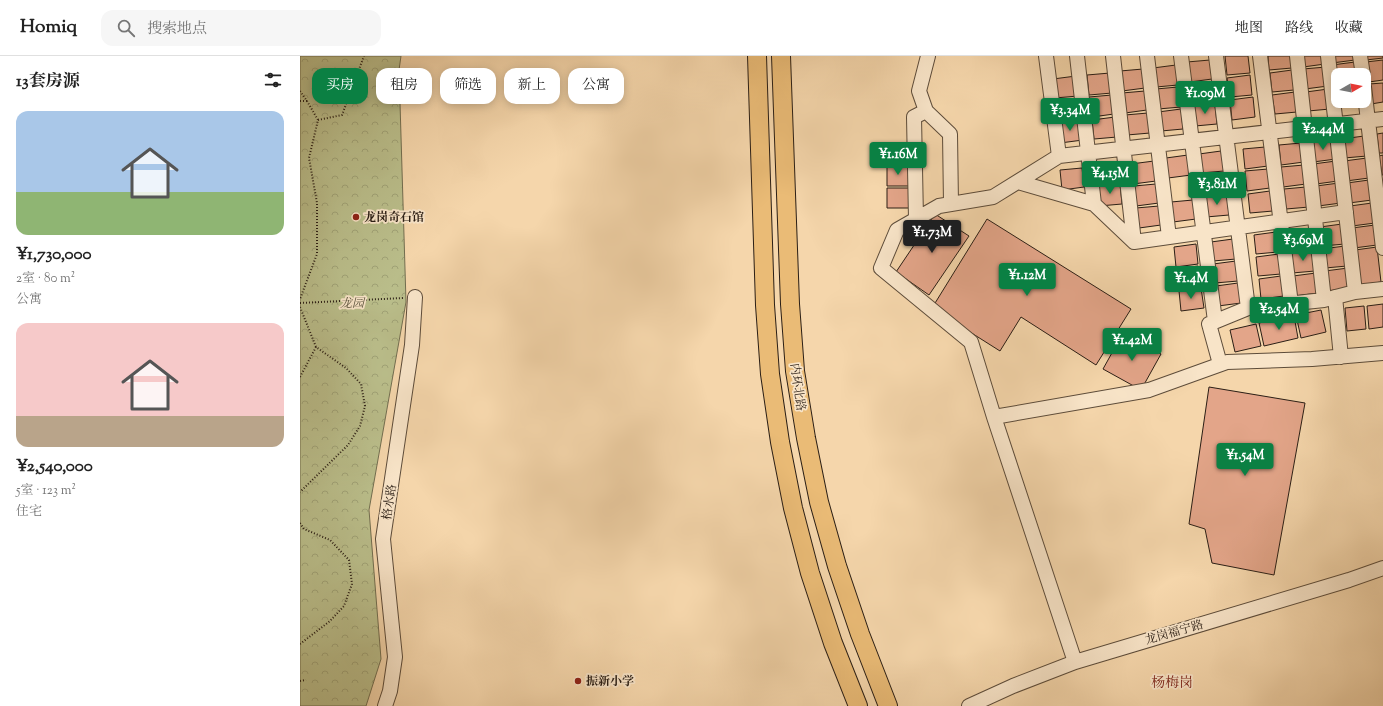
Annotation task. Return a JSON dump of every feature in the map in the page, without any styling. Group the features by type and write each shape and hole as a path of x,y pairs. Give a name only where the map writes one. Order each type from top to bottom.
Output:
{"main road":[{"path":"757,56 765,305 770,374 779,435 793,508 810,573 833,643 858,706"},
{"name":"内环北路","path":"781,56 790,304 795,371 806,438 819,502 837,566 860,634 888,706"}],"street":[{"path":"928,56 919,91 926,111 950,134 951,204"},
{"path":"1050,56 1059,156"},
{"path":"1078,56 1094,204"},
{"path":"1113,56 1134,242"},
{"path":"1147,56 1169,237"},
{"path":"1181,56 1215,321"},
{"path":"1216,56 1248,308"},
{"path":"1260,56 1291,304"},
{"path":"1297,56 1315,216 1340,357"},
{"path":"1328,56 1355,292"},
{"path":"1360,56 1362,68"},
{"path":"1366,108 1383,248"},
{"path":"916,219 914,117 926,111"},
{"path":"1074,662 971,342 881,268 897,230 939,206 993,197 1059,156 1383,119"},
{"path":"1018,182 1094,204 1134,242"},
{"path":"1134,242 1346,212"},
{"path":"1220,364 1209,324 1215,321 1248,308 1330,299 1355,292 1383,289"},
{"name":"格水路","path":"385,706 390,691 395,657 383,539 412,345 415,297"},
{"path":"994,417 1149,390 1226,362 1340,357 1383,353"},
{"name":"龙岗福宁路","path":"969,706 1013,686 1074,662 1342,583 1383,568"}],"path":[{"path":"318,120 342,115 364,56"},
{"path":"300,91 318,120 309,158 317,203 317,254 300,300"},
{"path":"300,101 307,101"},
{"path":"300,303 415,297"},
{"path":"300,307 316,347 346,368 360,384 365,406 360,426 348,445 300,492"},
{"path":"300,377 316,347"},
{"path":"300,523 304,529 330,540 349,560 352,584 344,606 330,621 300,644"},
{"path":"300,681 306,680"}],"green space":[{"name":"龙园","path":"300,56 401,56 399,68 376,68 376,104 400,104 406,302 369,510 381,659 366,706 300,706"}],"building":[{"path":"1225,56 1248,56 1250,73 1227,75"},
{"path":"1268,56 1291,56 1292,68 1269,70"},
{"path":"1302,56 1324,56 1325,64 1303,67"},
{"path":"1332,56 1355,56 1355,60 1332,63"},
{"path":"1366,56 1383,56 1383,58 1366,60"},
{"path":"1210,60 1212,79 1190,82 1187,62"},
{"path":"1383,60 1383,80 1371,82 1371,68 1367,68 1366,62"},
{"path":"1355,62 1356,68 1333,68 1332,65"},
{"path":"1176,65 1178,85 1156,87 1153,68"},
{"path":"1326,67 1328,86 1305,89 1303,69"},
{"path":"1143,69 1145,88 1122,91 1120,71"},
{"path":"1292,70 1294,90 1272,92 1270,73"},
{"path":"1110,73 1112,93 1089,95 1087,75"},
{"path":"1250,75 1252,95 1230,97 1227,78"},
{"path":"1076,76 1078,96 1055,98 1053,79"},
{"path":"1213,82 1215,101 1192,104 1190,84"},
{"path":"1383,83 1383,102 1371,104 1371,84"},
{"path":"1178,87 1181,107 1158,109 1156,89"},
{"path":"1328,89 1330,109 1308,111 1306,92"},
{"path":"1145,91 1147,110 1125,113 1122,93"},
{"path":"1295,92 1297,112 1275,114 1272,95"},
{"path":"1112,95 1114,114 1092,117 1089,97"},
{"path":"1253,97 1255,117 1232,120 1230,100"},
{"path":"1078,98 1080,118 1058,120 1056,101"},
{"path":"1215,104 1217,124 1195,126 1193,106"},
{"path":"1181,109 1183,129 1161,131 1158,112"},
{"path":"1148,113 1150,133 1127,135 1125,115"},
{"path":"1115,117 1117,137 1094,139 1092,120"},
{"path":"1081,120 1083,140 1060,143 1058,123"},
{"path":"1383,133 1383,153 1379,153 1377,134"},
{"path":"1364,136 1367,156 1344,158 1342,139"},
{"path":"1333,139 1336,159 1313,162 1311,142"},
{"path":"1301,143 1304,162 1281,165 1279,145"},
{"path":"887,144 910,144 910,164 887,164"},
{"path":"1265,147 1268,166 1245,169 1243,149"},
{"path":"1221,151 1224,171 1201,173 1199,154"},
{"path":"1188,155 1191,175 1168,178 1166,158"},
{"path":"1383,155 1383,175 1382,175 1379,156"},
{"path":"1367,158 1369,178 1346,181 1344,161"},
{"path":"1154,161 1156,181 1133,184 1131,164"},
{"path":"1336,161 1338,181 1316,184 1313,164"},
{"path":"1117,162 1120,181 1097,184 1095,164"},
{"path":"1304,165 1306,184 1283,187 1281,167"},
{"path":"887,166 910,166 910,186 887,186"},
{"path":"1082,168 1084,187 1062,190 1060,170"},
{"path":"1268,169 1270,188 1247,191 1245,171"},
{"path":"1224,173 1226,193 1203,195 1201,175"},
{"path":"1369,180 1372,200 1349,203 1347,183"},
{"path":"1339,183 1341,203 1318,206 1316,186"},
{"path":"1120,184 1122,204 1099,206 1097,186"},
{"path":"1156,184 1159,203 1136,206 1134,186"},
{"path":"1306,187 1309,207 1286,209 1284,189"},
{"path":"887,188 910,188 910,208 887,208"},
{"path":"1270,191 1273,211 1250,213 1248,194"},
{"path":"1227,195 1229,215 1206,217 1204,198"},
{"path":"1193,200 1196,219 1173,222 1171,202"},
{"path":"1372,203 1375,223 1352,226 1350,206"},
{"path":"1159,206 1161,225 1139,228 1136,208"},
{"path":"935,214 969,236 929,295 896,272"},
{"path":"987,219 1131,309 1096,365 1021,317 1000,351 932,308"},
{"path":"1342,224 1345,244 1322,246 1320,227"},
{"path":"1375,225 1377,245 1354,248 1352,228"},
{"path":"1310,229 1313,249 1290,251 1288,232"},
{"path":"1276,232 1278,252 1256,254 1254,235"},
{"path":"1233,239 1236,259 1213,261 1211,242"},
{"path":"1196,244 1198,264 1176,267 1174,247"},
{"path":"1345,246 1347,266 1325,268 1322,249"},
{"path":"1377,247 1381,282 1359,285 1355,250"},
{"path":"1313,251 1315,271 1292,273 1290,254"},
{"path":"1279,254 1281,274 1258,276 1256,257"},
{"path":"1236,261 1238,281 1215,283 1213,264"},
{"path":"1198,266 1201,286 1178,289 1176,269"},
{"path":"1348,268 1350,288 1327,291 1325,271"},
{"path":"1316,273 1318,293 1295,296 1293,276"},
{"path":"1281,276 1284,296 1261,299 1259,279"},
{"path":"1238,283 1241,303 1218,306 1216,286"},
{"path":"1201,288 1204,308 1181,311 1179,291"},
{"path":"1383,304 1383,327 1369,329 1367,306"},
{"path":"1364,306 1366,329 1347,331 1345,308"},
{"path":"1321,310 1326,332 1301,338 1296,315"},
{"path":"1294,316 1298,338 1264,346 1259,323"},
{"path":"1256,324 1261,346 1235,352 1230,330"},
{"path":"1123,333 1161,354 1141,390 1103,369"},
{"path":"1209,387 1305,403 1274,575 1212,563 1205,529 1189,524"}],"place":[{"name":"龙岗奇石馆","path":"356,217"},
{"name":"振新小学","path":"578,681"}],"district":[{"name":"杨梅岗","path":"1172,682"}]}
